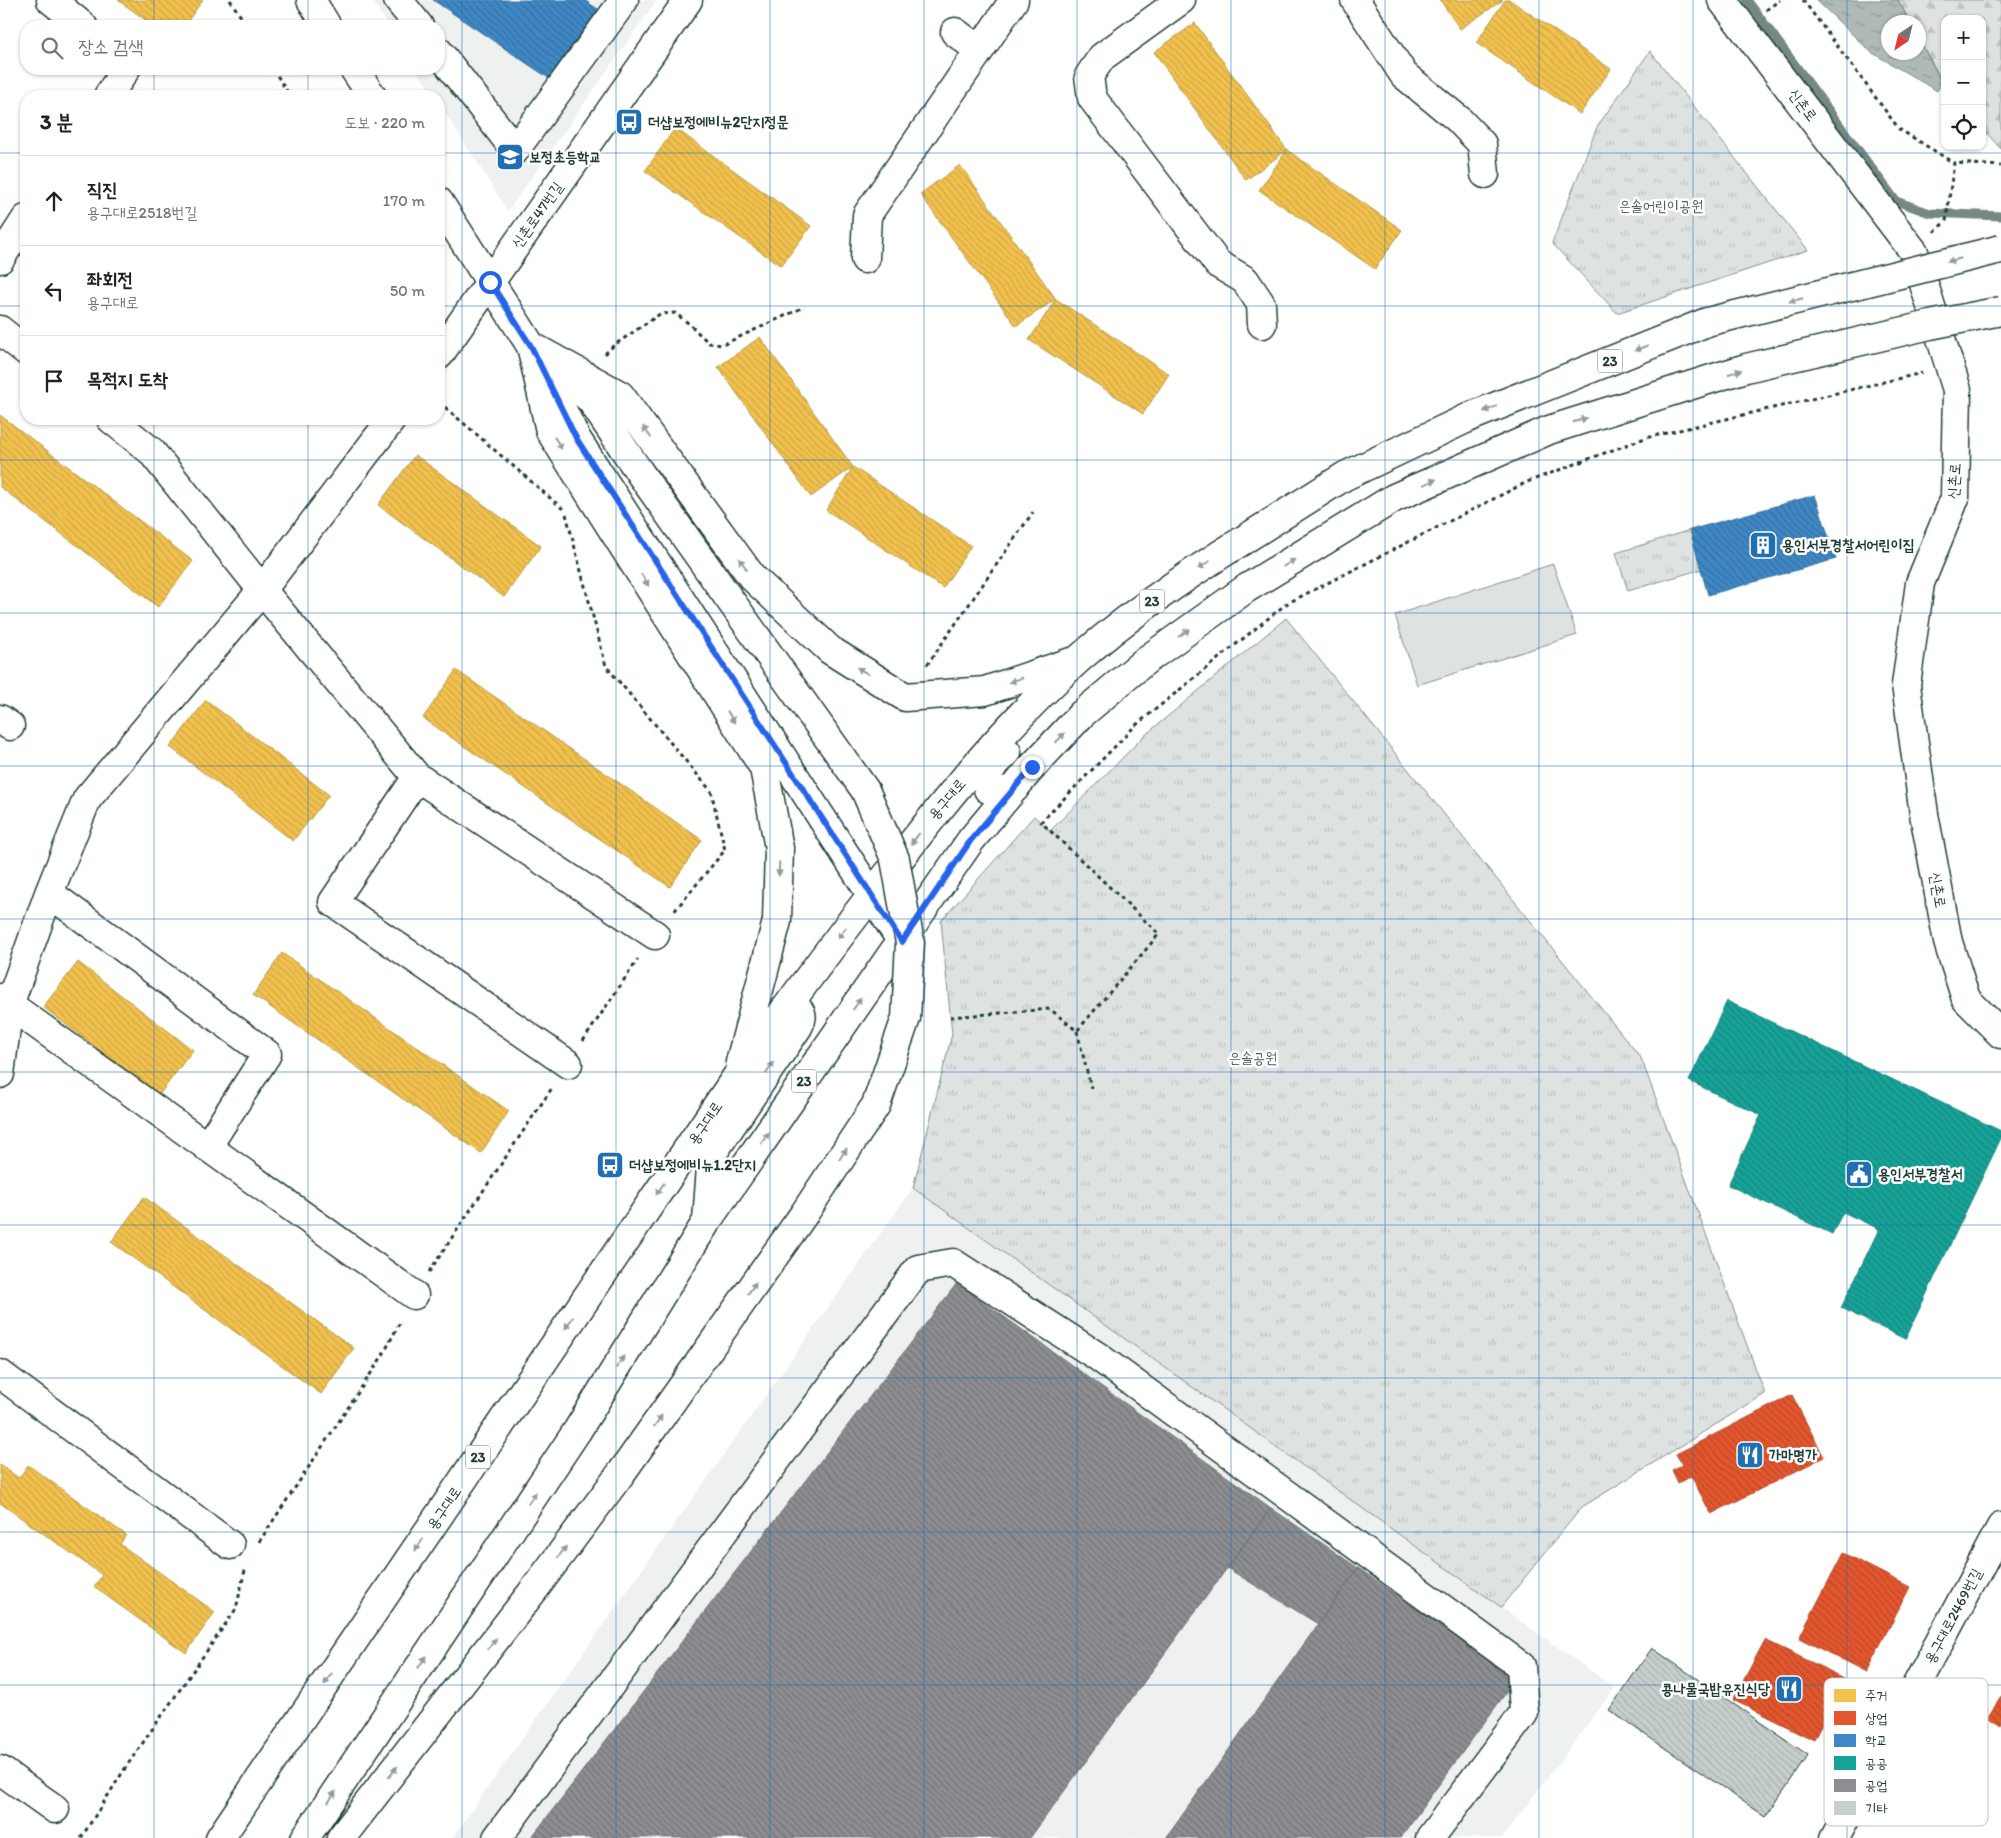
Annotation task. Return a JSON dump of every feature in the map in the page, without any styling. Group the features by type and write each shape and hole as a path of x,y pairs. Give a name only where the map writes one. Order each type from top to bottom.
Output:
{"main road":[{"path":"51,0 76,20"},
{"path":"311,0 323,20"},
{"path":"398,0 414,20"},
{"path":"445,60 515,150 624,0"},
{"name":"신촌로47번길","path":"445,346 688,0"},
{"path":"865,260 867,215 1014,0"},
{"path":"1181,0 1102,57 1088,76 1092,98 1218,264 1245,280 1261,304 1262,324"},
{"path":"1355,0 1404,75 1458,119 1482,144 1485,174"},
{"name":"신촌로","path":"1722,0 1914,252 1957,390 1955,498 1920,583 1906,685 1924,814 1948,942 1966,999 2001,1034"},
{"path":"955,32 979,50"},
{"path":"112,90 122,75"},
{"path":"358,75 368,90"},
{"path":"445,211 531,346 576,438 902,942"},
{"path":"0,259 20,228"},
{"name":"용구대로","path":"220,1838 785,1008 954,791 1016,720 1079,659 1118,626 1192,572 1345,476 1472,416 1707,322 2001,248"},
{"name":"23","path":"305,1838 577,1431 707,1221 971,840 1082,714 1145,661 1247,588 1394,498 1549,430 1746,368 1930,325 2001,311"},
{"path":"0,330 20,346"},
{"path":"531,346 620,395 752,577 830,650 905,697 985,691 1079,659"},
{"path":"341,1838 533,1591 622,1472 804,1214 876,1105 906,1018 910,943 895,859 866,790 642,476 591,400 531,346"},
{"path":"531,346 550,431 764,768 779,848 777,921 737,1076"},
{"path":"118,425 151,451 262,590 417,777 655,935"},
{"path":"0,1074 4,1001 87,799 262,590 387,425"},
{"path":"1015,788 997,793 988,789 986,779 989,770 1099,659 1118,626"},
{"path":"417,777 333,902 568,1064"},
{"path":"48,893 268,1054 207,1147"},
{"path":"4,1001 414,1295"},
{"path":"707,1221 712,1154 798,1027 802,1018 801,1012 797,1008 785,1008"},
{"path":"497,1838 918,1268 953,1263 1097,1356 1520,1666 1524,1713 1430,1838"},
{"path":"0,1374 242,1547"},
{"name":"용구대로2469번길","path":"1920,1678 2001,1527"},
{"path":"0,1770 55,1809"},
{"name":"용구대로2469번길","path":"1835,1838 1841,1826"}],"path":[{"path":"230,0 243,20"},
{"path":"1803,0 1899,129 1954,163 2001,166"},
{"path":"277,75 286,90"},
{"path":"1914,252 1946,221 1954,163"},
{"path":"586,376 613,346 660,314 675,313 710,343 722,345 804,307"},
{"path":"1077,1031 1159,934 1041,822 1136,725 1286,604 1527,482 1645,438 1950,366"},
{"path":"242,1547 383,1355 414,1295 655,935 725,850 711,792 606,666 565,510 445,407"},
{"path":"905,697 1033,512"},
{"path":"950,1018 1050,1009 1077,1031 1091,1088"},
{"path":"81,1838 126,1767 236,1609 246,1567"}],"shaded area":[{"name":"보정초등학교","path":"372,0 657,0 508,211 445,112 445,90 430,90 420,75 445,75 445,20 385,20"},
{"path":"913,1188 1615,1688 1502,1838 452,1838"}],"green space":[{"path":"1898,0 2001,0 2001,149 1986,132 1986,15 1941,15 1941,79 1926,52 1926,15 1906,15"},
{"name":"은솔어린이공원","path":"1650,51 1808,250 1617,313 1552,243 1597,127"},
{"path":"1690,530 1702,569 1628,591 1616,553"},
{"path":"1553,564 1577,635 1417,685 1395,615"},
{"name":"은솔공원","path":"1286,618 1641,1058 1765,1394 1582,1507 1501,1607 913,1188 952,1034 941,921 1034,816 1050,831 1144,736"}],"water":[{"path":"1816,0 1898,0 1906,15 1881,15 1881,58 1871,52"},
{"path":"1926,52 1941,81 1937,91 1885,60 1926,60"}],"building: 주거":[{"path":"118,0 203,0 188,20 146,20"},
{"path":"1440,0 1503,0 1460,29"},
{"path":"1505,0 1510,0 1611,69 1580,114 1476,43"},
{"path":"1195,23 1287,150 1246,180 1154,52"},
{"path":"675,128 811,226 781,266 645,171"},
{"path":"1287,150 1402,230 1375,269 1259,190"},
{"path":"960,165 1056,299 1016,326 920,194"},
{"path":"1056,299 1169,374 1143,414 1029,340"},
{"path":"760,337 853,467 811,497 718,367"},
{"path":"0,415 193,561 158,607 0,487"},
{"path":"415,455 541,546 504,597 378,505"},
{"path":"853,467 971,546 943,588 826,510"},
{"path":"456,670 702,840 670,887 423,718"},
{"path":"206,700 329,795 293,841 170,747"},
{"path":"282,953 509,1111 481,1153 253,995"},
{"path":"78,962 193,1050 159,1095 43,1007"},
{"path":"144,1197 354,1348 321,1394 111,1242"},
{"path":"0,1465 19,1478 28,1465 126,1535 120,1544 215,1612 186,1653 94,1587 102,1575 0,1503"}],"building: 상업":[{"name":"가마명가","path":"1792,1395 1824,1457 1711,1514 1691,1476 1678,1483 1672,1470 1682,1465 1676,1454"},
{"path":"1843,1553 1910,1587 1866,1672 1799,1638"},
{"name":"콩나물국밥유진식당","path":"1765,1640 1844,1678 1824,1678 1824,1719 1814,1740 1733,1700"},
{"path":"2001,1696 2001,1726 1988,1718"}],"building: 학교":[{"path":"433,0 584,0 601,11 553,81"},
{"name":"용인서부경찰서어린이집","path":"1815,495 1836,559 1708,595 1690,530"}],"building: 공공":[{"name":"용인서부경찰서","path":"1727,1001 2001,1131 2001,1138 1905,1339 1841,1308 1879,1229 1843,1212 1832,1234 1728,1185 1761,1115 1689,1081"}],"building: 공업":[{"path":"957,1283 1271,1508 1030,1838 531,1838"},
{"path":"1271,1508 1358,1568 1318,1624 1227,1568"},
{"path":"1358,1568 1516,1679 1400,1838 1166,1838"}],"building: 기타":[{"path":"1652,1648 1808,1755 1766,1817 1609,1710"}],"waterway":[{"path":"1747,0 1896,201 1930,213 2001,216"}],"place":[{"name":"더샵보정에비뉴2단지정문","path":"629,122"},
{"name":"보정초등학교","path":"510,157"},
{"name":"용인서부경찰서어린이집","path":"1763,545"},
{"name":"더샵보정에비뉴1.2단지","path":"610,1165"},
{"name":"용인서부경찰서","path":"1859,1174"},
{"name":"가마명가","path":"1750,1455"},
{"name":"콩나물국밥유진식당","path":"1789,1689"}],"route":[{"path":"490,282 531,346 576,438 902,942 971,840 1032,767"}]}
